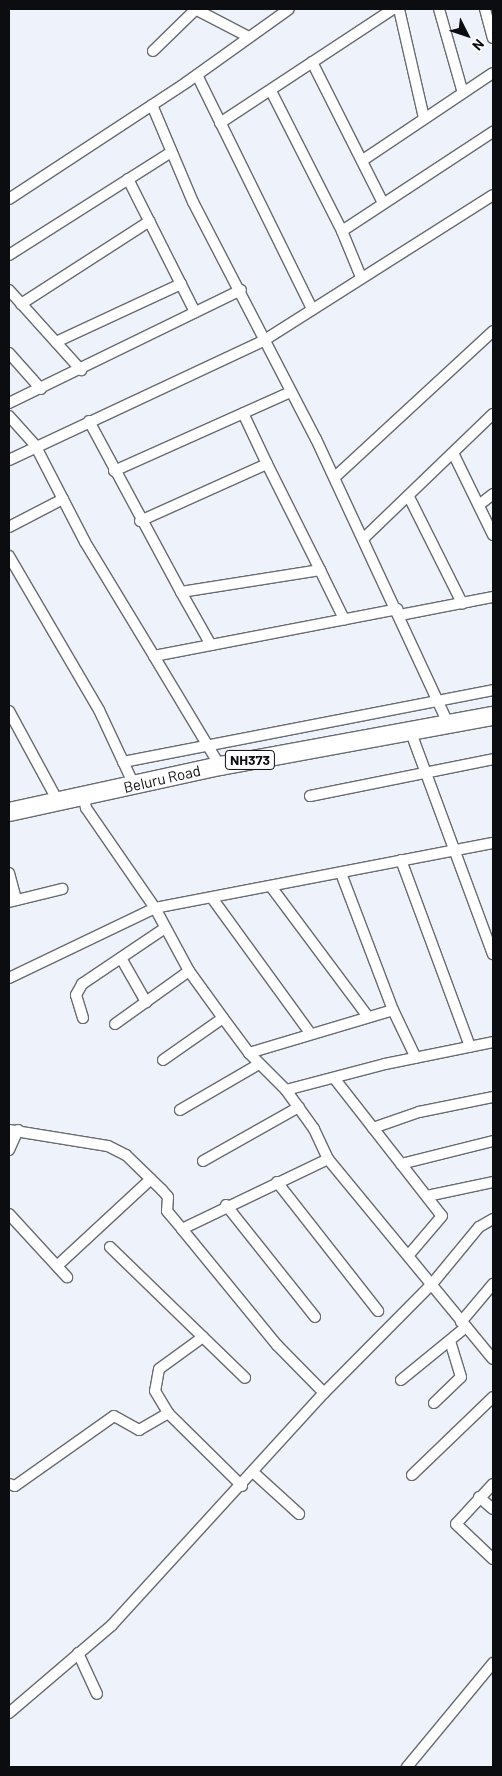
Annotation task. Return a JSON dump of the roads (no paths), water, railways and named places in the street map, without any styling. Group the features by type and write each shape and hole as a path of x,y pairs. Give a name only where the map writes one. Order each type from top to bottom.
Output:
{"highway":[{"name":"Beluru Road","path":"9,812 59,803 220,766 493,716"}],"street":[{"path":"153,51 195,9 249,38"},
{"path":"9,199 197,75 289,9"},
{"path":"220,123 393,9"},
{"path":"400,9 424,118"},
{"path":"439,9 463,93"},
{"path":"485,9 493,38"},
{"path":"312,62 382,201"},
{"path":"363,160 493,74"},
{"path":"197,75 312,309"},
{"path":"271,91 342,231 361,277"},
{"path":"152,105 193,202 241,290 263,341 335,477 448,723"},
{"path":"342,231 382,201 493,132"},
{"path":"9,255 171,152"},
{"path":"128,179 196,312"},
{"path":"9,460 35,445 263,341 361,277 493,195"},
{"path":"22,304 150,221"},
{"path":"56,342 181,284"},
{"path":"9,290 81,370"},
{"path":"9,403 81,370 241,290"},
{"path":"335,477 493,332"},
{"path":"9,353 41,389"},
{"path":"114,471 291,392"},
{"path":"243,413 344,619"},
{"path":"364,538 454,455 493,414"},
{"path":"9,416 35,445 63,499 220,766"},
{"path":"89,421 140,521 211,645"},
{"path":"454,455 493,535"},
{"path":"140,521 267,464"},
{"path":"479,505 493,494"},
{"path":"409,497 462,603"},
{"path":"9,527 63,499"},
{"path":"9,556 100,710 134,785"},
{"path":"181,592 320,570"},
{"path":"154,656 344,619 493,598"},
{"path":"123,762 493,690"},
{"path":"9,711 59,803"},
{"path":"410,730 493,954"},
{"path":"310,796 493,759"},
{"path":"84,797 86,808 155,908 189,971 222,1018 259,1064 286,1090 314,1129 328,1159 432,1284 463,1325 493,1359"},
{"path":"9,978 155,908 272,888 401,860 454,852 493,842"},
{"path":"401,860 470,1047"},
{"path":"9,873 12,901 62,889"},
{"path":"341,873 393,1010 416,1058"},
{"path":"272,888 368,1017"},
{"path":"212,898 310,1033"},
{"path":"82,1018 78,990 165,928"},
{"path":"121,958 146,1002"},
{"path":"116,1024 189,971"},
{"path":"249,1052 393,1010"},
{"path":"162,1060 222,1018"},
{"path":"286,1090 416,1058 493,1042"},
{"path":"180,1110 259,1064"},
{"path":"334,1078 442,1216 408,1256"},
{"path":"373,1128 419,1112 493,1097"},
{"path":"203,1161 298,1107"},
{"path":"9,1150 13,1130 108,1146 126,1156 168,1197 167,1211 277,1344 324,1393"},
{"path":"401,1164 493,1141"},
{"path":"182,1229 226,1205 328,1159"},
{"path":"57,1266 151,1179"},
{"path":"277,1182 378,1311"},
{"path":"427,1196 493,1182"},
{"path":"226,1205 315,1318"},
{"path":"9,1214 67,1277"},
{"path":"9,1713 112,1625 254,1473 324,1393 432,1284 479,1227 493,1219"},
{"path":"110,1247 245,1378"},
{"path":"402,1380 450,1342 493,1284"},
{"path":"203,1336 158,1369 155,1391 168,1413 242,1486"},
{"path":"434,1403 461,1376 450,1342"},
{"path":"412,1475 493,1397"},
{"path":"9,1484 15,1486 114,1416 139,1430 168,1413"},
{"path":"254,1473 299,1514"},
{"path":"493,1484 456,1524 493,1559"},
{"path":"480,1497 493,1508"},
{"path":"78,1653 97,1694"},
{"path":"407,1767 493,1663"}]}
